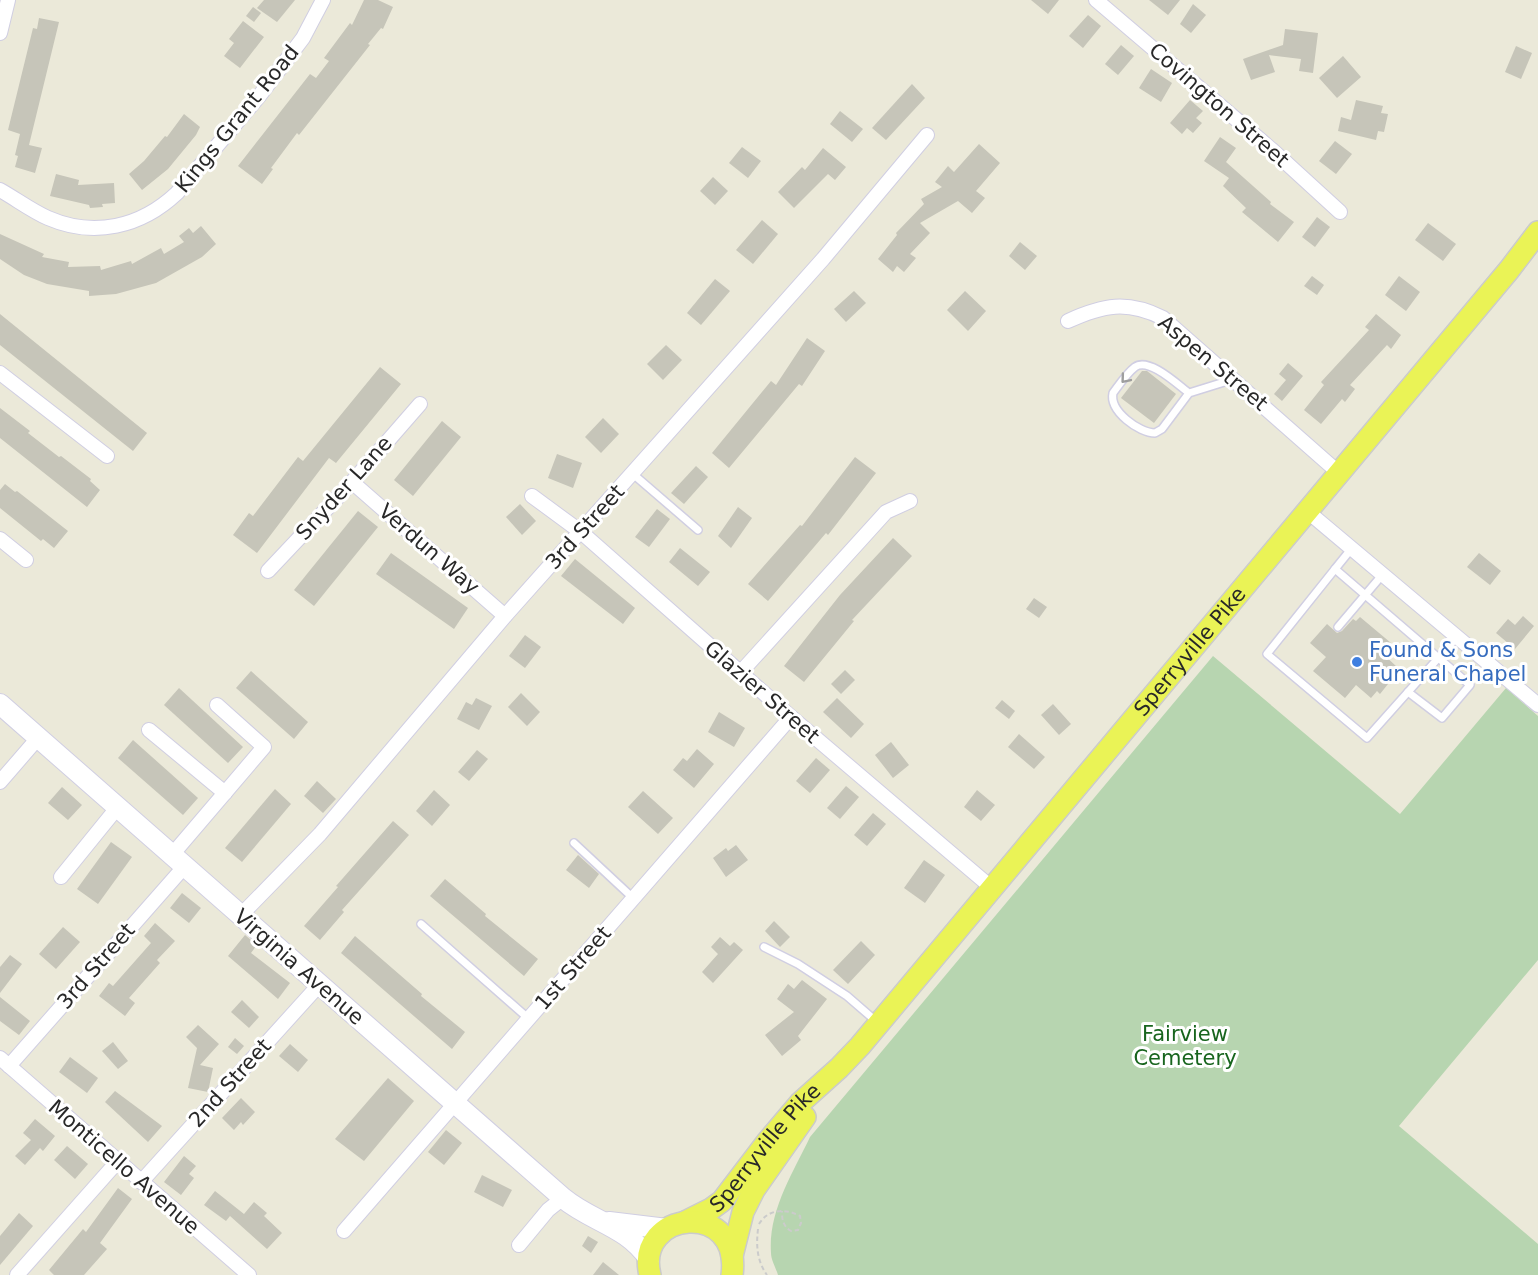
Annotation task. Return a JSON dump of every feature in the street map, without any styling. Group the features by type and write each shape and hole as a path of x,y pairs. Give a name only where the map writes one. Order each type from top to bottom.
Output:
{"main road":[{"name":"Sperryville Pike","path":"676,1225 711,1209 722,1201 800,1103 839,1068 879,1024 1509,270 1538,232"},
{"name":"Sperryville Pike","path":"734,1267 743,1212 754,1190 839,1068"},
{"path":"649,1270 652,1246 658,1237 676,1225 698,1222 710,1226 724,1238 734,1267"}],"street":[{"path":"0,33 8,0"},
{"name":"Kings Grant Road","path":"0,190 45,217 78,228 115,227 147,216 177,193 260,95 303,38 323,0"},
{"name":"Covington Street","path":"1096,0 1271,149 1340,212"},
{"name":"3rd Street","path":"240,916 320,834 505,616 823,260 927,135"},
{"name":"Aspen Street","path":"1068,321 1099,309 1116,306 1132,306 1148,310 1163,318 1338,473"},
{"path":"0,373 107,456"},
{"name":"Snyder Lane","path":"268,571 352,482 420,404"},
{"name":"Verdun Way","path":"352,482 505,616"},
{"name":"Glazier Street","path":"532,496 580,532 740,673 992,888"},
{"path":"740,673 886,512 910,501"},
{"path":"1307,511 1538,705"},
{"path":"0,539 26,560"},
{"name":"Virginia Avenue","path":"0,704 576,1210 603,1221 639,1245 649,1270"},
{"name":"3rd Street","path":"5,1062 178,861 225,793 264,747 217,705"},
{"name":"1st Street","path":"344,1232 791,717"},
{"path":"149,730 225,793"},
{"path":"0,782 38,738"},
{"path":"61,877 117,808"},
{"name":"2nd Street","path":"141,1182 319,985"},
{"name":"Monticello Avenue","path":"5,1062 249,1275"},
{"path":"17,1275 118,1161"},
{"path":"519,1245 548,1210 563,1198"},
{"name":"Virginia Avenue","path":"603,1221 676,1225"}],"lane":[{"path":"1189,393 1153,366 1141,365 1135,367 1113,393 1112,398 1116,410 1140,430 1155,433 1162,429 1189,393 1234,380"},
{"path":"633,474 698,530"},
{"path":"1352,548 1267,654 1367,738 1457,637"},
{"path":"1335,569 1470,685 1442,718 1408,692"},
{"path":"1338,627 1383,574"},
{"path":"574,843 633,898"},
{"path":"421,924 529,1019"},
{"path":"764,947 798,964 847,996 879,1024"}],"path":[{"path":"767,1275 757,1251 758,1226 761,1220 769,1213 782,1211 800,1216 801,1223 798,1230 791,1231 783,1221 782,1211"}],"green space":[{"name":"Fairview Cemetery","path":"1213,656 1400,814 1506,688 1538,716 1538,960 1399,1126 1538,1244 1538,1275 778,1275 771,1256 773,1222 789,1178 810,1137"}],"building":[{"path":"264,0 295,0 277,22 257,8"},
{"path":"364,0 378,0 393,7 383,29 381,28 368,44 370,45 299,135 297,133 262,184 238,166 310,74 316,78 329,61 324,58 350,23 352,25"},
{"path":"1031,0 1059,0 1048,14"},
{"path":"1149,0 1180,0 1168,15"},
{"path":"1193,4 1206,15 1191,33 1180,24"},
{"path":"253,7 261,13 254,22 246,16"},
{"path":"1088,15 1101,26 1083,48 1069,36"},
{"path":"39,18 59,22 29,145 42,148 35,173 15,167 20,134 8,130 33,28 37,29"},
{"path":"243,21 264,37 240,68 224,56 234,43 229,39"},
{"path":"1285,29 1318,33 1313,73 1299,71 1301,59 1269,55 1275,72 1251,80 1243,59 1283,45"},
{"path":"1121,45 1134,56 1118,75 1105,64"},
{"path":"1516,46 1532,53 1521,79 1505,72"},
{"path":"1343,56 1361,77 1337,98 1319,78"},
{"path":"1151,69 1172,83 1161,102 1139,88"},
{"path":"912,84 925,98 886,140 872,128"},
{"path":"1190,100 1203,111 1196,118 1202,123 1193,133 1187,128 1182,134 1170,123"},
{"path":"1356,100 1383,106 1381,113 1388,114 1384,132 1378,131 1376,140 1338,131 1341,117 1351,120"},
{"path":"840,111 863,129 852,142 830,124"},
{"path":"184,114 200,127 196,135 168,169 142,190 129,174 144,161 165,136 167,137"},
{"path":"1220,137 1236,148 1226,162 1271,202 1270,204 1294,222 1278,242 1242,212 1246,208 1223,186 1229,178 1204,161"},
{"path":"1335,141 1352,154 1336,174 1319,161"},
{"path":"979,144 1000,163 976,191 985,198 972,213 958,201 920,223 930,233 910,254 916,258 904,272 897,266 893,272 878,259 897,235 896,233 924,204 921,199 942,187 935,182 948,166 954,172"},
{"path":"742,147 761,161 748,178 729,163"},
{"path":"823,148 846,167 835,180 828,174 794,208 778,192 802,167 805,170"},
{"path":"56,174 79,180 78,185 114,183 115,203 90,208 89,205 50,196"},
{"path":"713,177 728,191 715,205 700,191"},
{"path":"1317,217 1330,227 1315,247 1302,237"},
{"path":"762,220 778,234 753,264 736,250"},
{"path":"1428,223 1456,244 1443,261 1415,240"},
{"path":"201,226 216,244 202,257 156,283 116,294 89,296 89,291 47,284 24,275 0,259 0,234 44,254 42,257 69,262 68,267 100,266 101,270 131,261 132,264 161,248 164,254 184,242 179,236 189,228 193,233"},
{"path":"1020,242 1037,256 1025,270 1009,256"},
{"path":"1312,276 1324,285 1317,295 1304,286"},
{"path":"1399,276 1420,292 1406,311 1385,295"},
{"path":"715,279 730,291 701,325 687,313"},
{"path":"854,291 866,303 846,322 834,309"},
{"path":"965,291 986,311 968,331 947,310"},
{"path":"0,314 147,433 133,451 0,345"},
{"path":"1376,314 1401,335 1391,349 1387,345 1350,385 1355,389 1345,402 1342,399 1321,424 1304,410 1324,385 1321,382 1369,330 1365,327"},
{"path":"807,338 825,351 802,386 799,384 729,468 712,453 771,381 776,385"},
{"path":"666,345 682,360 663,380 647,364"},
{"path":"1288,363 1303,376 1282,401 1274,394 1286,380 1279,374"},
{"path":"380,367 401,384 336,463 329,458 257,553 233,535 249,513 253,516 298,457 303,461"},
{"path":"1142,371 1147,371 1176,394 1154,423 1121,398"},
{"path":"0,408 30,431 28,433 91,479 90,481 100,490 87,507 0,438"},
{"path":"603,418 619,434 601,453 585,437"},
{"path":"442,421 461,437 413,496 394,480"},
{"path":"557,454 582,463 573,488 548,478"},
{"path":"855,457 876,473 828,535 826,533 768,601 748,584 800,525 802,526"},
{"path":"696,466 708,477 684,504 671,493"},
{"path":"5,484 68,531 54,548 43,539 41,541 0,508 0,490"},
{"path":"520,504 536,521 522,535 506,517"},
{"path":"738,507 752,518 731,548 718,536"},
{"path":"657,509 670,519 649,547 635,537"},
{"path":"358,511 378,527 314,606 294,590"},
{"path":"893,538 912,556 852,620 854,621 804,682 784,666 840,595"},
{"path":"680,548 710,572 698,586 669,562"},
{"path":"391,553 468,608 454,629 376,574"},
{"path":"1479,553 1501,571 1490,585 1467,567"},
{"path":"575,559 635,608 623,624 561,576"},
{"path":"1034,598 1047,607 1039,618 1026,609"},
{"path":"1523,616 1534,626 1515,649 1496,633 1508,619 1515,625"},
{"name":"Found & Sons Funeral Chapel","path":"1360,617 1391,643 1382,653 1397,667 1385,681 1388,684 1380,694 1377,691 1371,698 1356,685 1345,698 1313,671 1326,657 1310,643 1327,624 1337,633 1353,619 1356,621"},
{"path":"525,635 541,647 525,668 509,656"},
{"path":"845,670 855,680 841,694 831,684"},
{"path":"251,671 308,722 294,739 236,688"},
{"path":"179,688 243,747 228,763 164,705"},
{"path":"521,693 540,712 527,726 508,707"},
{"path":"476,698 492,706 479,730 457,719 466,702 472,705"},
{"path":"837,698 864,724 851,738 823,712"},
{"path":"1002,700 1015,711 1009,719 995,708"},
{"path":"1053,704 1071,724 1059,735 1041,715"},
{"path":"719,712 745,728 734,747 708,732"},
{"path":"1019,734 1045,757 1034,769 1008,747"},
{"path":"133,740 198,798 183,815 118,758"},
{"path":"891,742 909,765 893,778 875,755"},
{"path":"697,749 714,764 694,788 673,770 683,758 687,761"},
{"path":"477,750 488,759 469,781 458,772"},
{"path":"816,758 830,770 810,793 796,781"},
{"path":"317,781 336,799 323,813 304,796"},
{"path":"846,786 859,797 840,819 827,808"},
{"path":"62,787 82,805 68,820 48,803"},
{"path":"275,789 291,804 242,862 225,848"},
{"path":"434,790 450,805 432,826 416,811"},
{"path":"977,790 995,805 981,821 964,807"},
{"path":"643,791 673,818 658,834 628,807"},
{"path":"873,813 886,824 867,846 854,835"},
{"path":"393,821 409,835 342,910 344,912 320,940 304,926"},
{"path":"111,842 132,857 98,904 77,889"},
{"path":"736,845 748,860 726,877 713,858 726,848 728,851"},
{"path":"578,855 599,874 589,888 566,870"},
{"path":"924,860 945,875 925,903 904,888"},
{"path":"445,879 486,914 485,916 538,959 524,976 430,896"},
{"path":"182,893 201,908 189,923 170,908"},
{"path":"774,921 790,937 780,947 765,931"},
{"path":"155,923 175,941 157,960 160,963 129,998 135,1003 125,1016 99,996 109,983 113,986 151,943 144,936"},
{"path":"63,927 80,942 56,969 39,954"},
{"path":"245,935 257,945 251,953 290,983 278,999 228,956"},
{"path":"355,936 422,994 421,996 465,1032 452,1049 341,953"},
{"path":"720,937 730,946 734,942 743,950 713,983 702,972 718,954 711,947"},
{"path":"861,941 875,955 848,984 833,970"},
{"path":"10,955 22,964 0,993 0,967"},
{"path":"802,980 827,999 798,1036 801,1040 782,1056 765,1035 794,1012 777,999 788,984 794,989"},
{"path":"0,997 30,1021 19,1035 0,1021"},
{"path":"242,1000 259,1017 249,1028 231,1012"},
{"path":"198,1025 219,1044 200,1065 213,1068 208,1092 188,1088 197,1048 186,1037"},
{"path":"235,1038 244,1046 237,1054 228,1047"},
{"path":"113,1042 128,1061 118,1069 102,1051"},
{"path":"290,1044 308,1060 298,1072 279,1056"},
{"path":"70,1057 98,1078 87,1093 59,1072"},
{"path":"388,1078 414,1101 364,1161 335,1139"},
{"path":"115,1091 162,1126 148,1142 105,1102"},
{"path":"241,1098 255,1112 243,1125 241,1122 234,1130 222,1118"},
{"path":"35,1119 55,1136 43,1151 40,1148 25,1165 15,1156 31,1140 23,1133"},
{"path":"446,1130 462,1143 444,1165 428,1152"},
{"path":"67,1146 88,1164 75,1179 54,1160"},
{"path":"184,1156 196,1166 189,1174 194,1178 181,1195 164,1182"},
{"path":"482,1175 512,1190 503,1207 474,1192"},
{"path":"118,1188 132,1199 100,1243 107,1249 84,1275 54,1275 49,1270 83,1229 86,1232"},
{"path":"215,1191 244,1214 254,1202 267,1213 264,1216 282,1233 267,1249 230,1216 226,1221 204,1205"},
{"path":"19,1213 33,1226 0,1265 0,1236"},
{"path":"588,1236 598,1242 591,1253 582,1246"},
{"path":"603,1262 619,1275 593,1275"}],"place":[{"name":"Found & Sons Funeral Chapel","path":"1357,662"}]}
